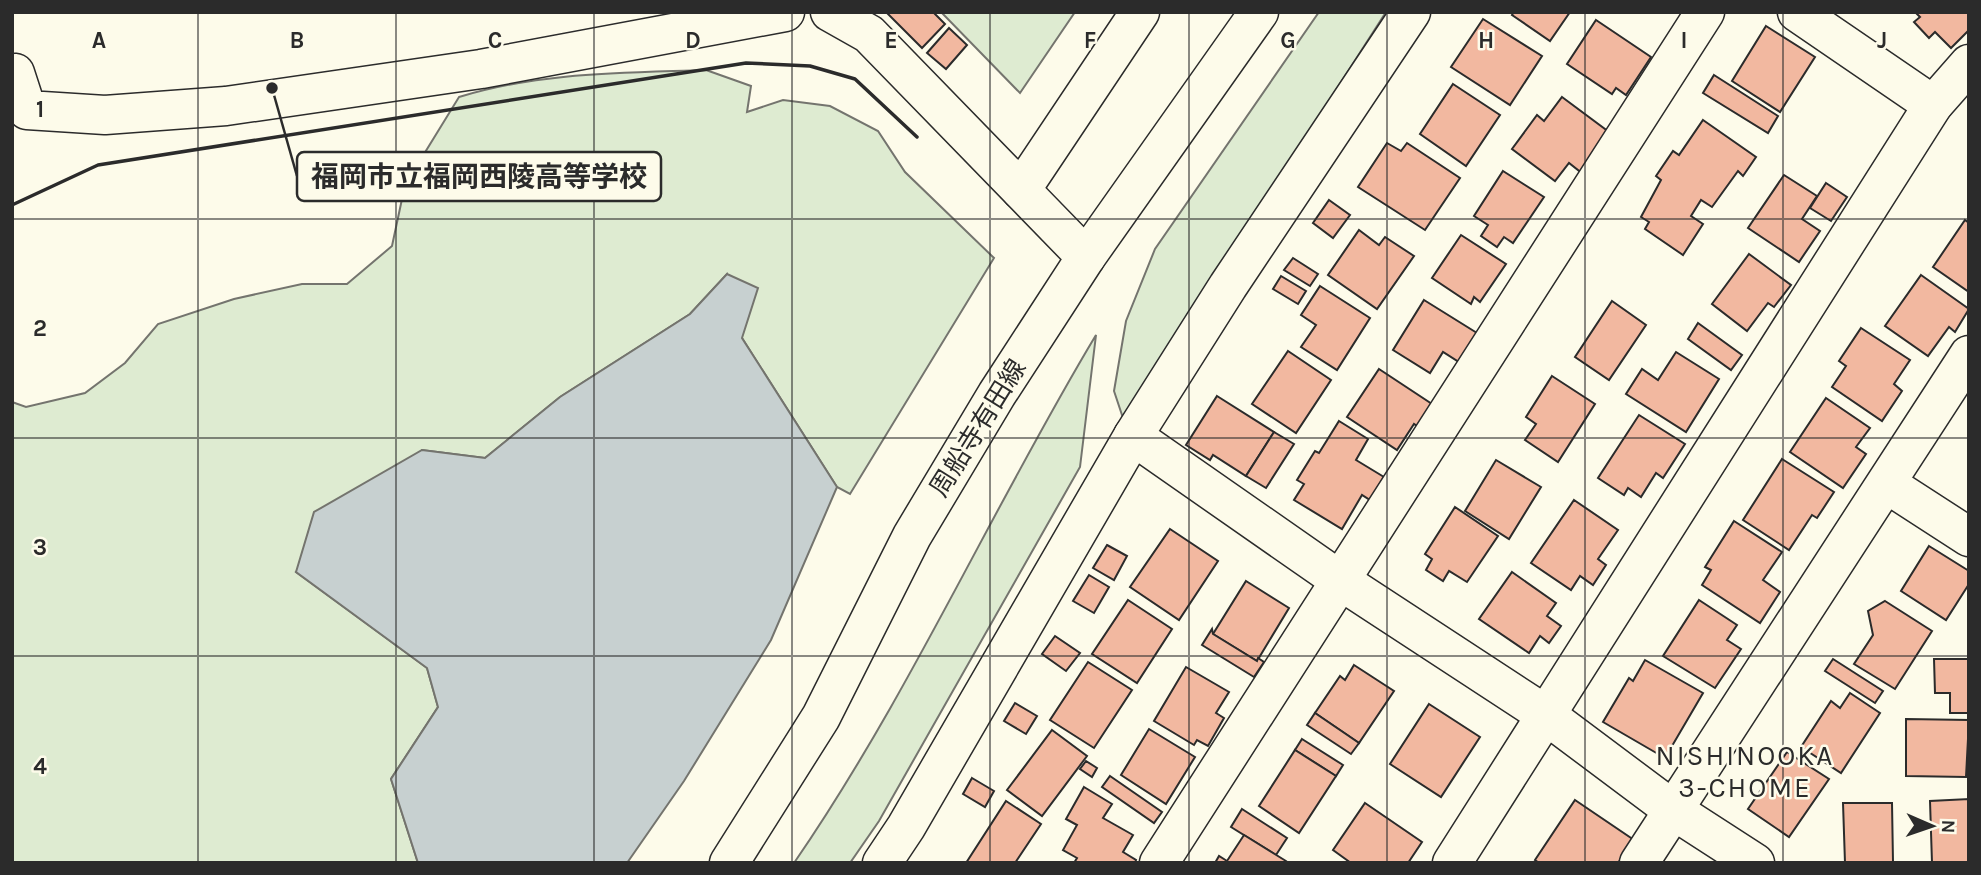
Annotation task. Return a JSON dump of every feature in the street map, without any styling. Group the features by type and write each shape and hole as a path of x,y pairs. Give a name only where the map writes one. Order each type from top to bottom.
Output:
{"street":[{"path":"15,73 27,110 105,115 226,106 481,69 785,12"},
{"path":"830,12 869,34 1086,257"},
{"path":"1021,190 1140,12"},
{"name":"周船寺有田線","path":"729,863 779,789 821,717 912,536 997,394 1086,257 1259,12"},
{"path":"882,863 906,827 1133,436 1228,286 1411,12"},
{"path":"1159,863 1705,12"},
{"path":"1797,12 1933,105"},
{"path":"1452,863 1933,105 1969,64"},
{"path":"1639,863 1969,355"},
{"path":"1133,436 1341,581 1546,716 1673,810 1755,863"},
{"path":"1887,484 1969,537"}],"green space":[{"path":"941,12 1075,12 1020,93"},
{"path":"1319,12 1386,12 1124,421 1114,391 1126,321 1155,249"},
{"path":"706,70 751,86 747,112 783,100 830,106 878,131 905,172 994,258 850,494 837,487 742,338 727,274 690,314 560,397 485,458 422,450 296,572 427,668 438,707 391,779 418,863 12,863 12,402 26,407 85,393 125,363 158,324 234,299 302,284 347,284 392,246 405,185 459,97 551,78"},
{"path":"1096,335 1080,467 879,821 850,863 794,863 836,799 913,668 1021,467"}],"shaded area":[{"path":"727,274 758,288 742,338 837,487 771,640 684,781 627,863 418,863 391,779 438,707 427,668 296,572 314,512 422,450 485,458 560,397 690,314"}],"building":[{"path":"886,12 933,12 945,24 922,48"},
{"path":"1514,12 1570,12 1550,41 1512,15"},
{"path":"1915,12 1969,12 1969,30 1951,48 1935,32 1929,38 1914,22 1920,17"},
{"path":"1483,19 1542,56 1510,105 1451,67"},
{"path":"1596,20 1651,57 1626,95 1616,88 1612,94 1567,64"},
{"path":"1766,26 1815,57 1780,112 1732,81"},
{"path":"949,28 967,45 946,69 927,53"},
{"path":"1714,75 1778,116 1768,133 1703,93"},
{"path":"1453,84 1500,115 1466,166 1420,134"},
{"path":"1562,97 1613,135 1583,174 1569,163 1555,181 1512,149 1537,115 1544,121"},
{"path":"1703,120 1756,157 1743,176 1738,171 1712,207 1701,200 1691,216 1703,224 1683,255 1645,229 1649,222 1641,217 1661,180 1656,176 1673,151 1679,155"},
{"path":"1387,143 1401,151 1407,143 1460,178 1425,230 1358,187"},
{"path":"1503,171 1544,197 1513,243 1504,237 1497,247 1481,236 1488,225 1474,216"},
{"path":"1784,175 1817,196 1802,219 1820,231 1799,262 1748,228"},
{"path":"1826,183 1847,197 1831,221 1810,208"},
{"path":"1329,200 1350,215 1333,238 1313,223"},
{"path":"1965,220 1969,223 1969,292 1933,267"},
{"path":"1359,230 1379,245 1385,237 1414,256 1377,309 1328,275"},
{"path":"1461,235 1506,264 1480,302 1474,297 1471,304 1432,278"},
{"path":"1749,254 1791,285 1774,307 1768,303 1747,331 1712,304"},
{"path":"1293,258 1318,274 1310,286 1284,270"},
{"path":"1921,275 1969,309 1955,332 1949,327 1928,356 1885,326"},
{"path":"1281,276 1306,291 1298,304 1273,289"},
{"path":"1320,286 1370,318 1337,370 1301,347 1316,325 1301,315"},
{"path":"1424,300 1477,333 1459,362 1443,352 1430,373 1393,350"},
{"path":"1612,301 1646,325 1609,380 1575,357"},
{"path":"1698,323 1742,355 1731,370 1688,339"},
{"path":"1861,328 1910,360 1894,384 1902,391 1882,421 1832,387 1846,366 1839,361"},
{"path":"1288,351 1331,380 1296,433 1252,404"},
{"path":"1676,352 1719,379 1686,432 1626,394 1642,369 1658,380"},
{"path":"1379,369 1435,406 1420,428 1414,424 1397,450 1347,417"},
{"path":"1552,376 1595,404 1558,462 1525,440 1536,424 1526,417"},
{"path":"1217,396 1274,432 1246,476 1213,455 1210,460 1186,445"},
{"path":"1826,398 1870,428 1856,447 1866,454 1843,488 1790,452"},
{"path":"1639,415 1685,444 1663,478 1656,473 1641,497 1628,488 1624,495 1598,478"},
{"path":"1339,421 1368,439 1356,460 1384,477 1370,500 1362,495 1342,529 1294,500 1304,484 1297,480 1315,451 1319,453"},
{"path":"1274,432 1294,444 1266,488 1246,476"},
{"path":"1782,459 1834,492 1817,518 1812,515 1789,550 1743,520"},
{"path":"1496,460 1541,487 1509,539 1465,511"},
{"path":"1574,500 1618,530 1598,559 1606,565 1593,585 1580,576 1571,590 1531,563"},
{"path":"1455,507 1498,536 1467,582 1449,571 1443,581 1426,570 1432,559 1425,554"},
{"path":"1734,521 1782,552 1763,580 1780,592 1760,623 1702,585 1711,570 1705,567"},
{"path":"1170,529 1218,561 1179,620 1130,587"},
{"path":"1107,545 1127,556 1114,580 1093,568"},
{"path":"1929,546 1969,571 1969,584 1946,620 1901,591"},
{"path":"1512,572 1556,603 1547,616 1561,626 1549,643 1540,636 1529,653 1479,619"},
{"path":"1089,575 1109,587 1094,613 1073,601"},
{"path":"1246,581 1289,608 1257,661 1213,634"},
{"path":"1128,600 1172,629 1137,683 1092,654"},
{"path":"1699,600 1737,625 1727,640 1741,649 1715,688 1663,656"},
{"path":"1885,601 1932,631 1895,689 1854,664 1873,635 1868,611"},
{"path":"1212,629 1213,634 1257,661 1258,658 1264,662 1254,677 1202,645"},
{"path":"1055,636 1080,653 1066,671 1042,654"},
{"path":"1833,659 1883,691 1875,703 1825,671"},
{"path":"1934,659 1969,659 1969,713 1950,713 1950,693 1935,693"},
{"path":"1645,660 1703,693 1665,758 1603,722 1629,678 1633,681"},
{"path":"1088,662 1132,690 1094,748 1050,720"},
{"path":"1354,665 1394,691 1359,743 1315,713 1340,676 1345,680"},
{"path":"1186,667 1229,692 1216,713 1224,718 1208,746 1197,740 1194,745 1154,721"},
{"path":"1850,693 1880,713 1841,773 1801,747 1831,701 1840,708"},
{"path":"1015,703 1037,716 1026,734 1004,721"},
{"path":"1429,704 1480,737 1441,797 1390,764"},
{"path":"1315,713 1359,743 1351,754 1307,725"},
{"path":"1906,719 1969,720 1966,777 1906,776"},
{"path":"1149,729 1195,757 1166,804 1121,775"},
{"path":"1052,730 1087,756 1042,816 1007,790"},
{"path":"1302,739 1343,765 1336,776 1295,750"},
{"path":"1295,750 1336,776 1299,833 1259,806"},
{"path":"1787,752 1829,779 1789,837 1748,809"},
{"path":"1086,761 1097,768 1092,777 1080,769"},
{"path":"1110,776 1162,812 1154,823 1102,787"},
{"path":"972,778 994,791 985,807 963,794"},
{"path":"1084,787 1112,804 1103,818 1133,835 1123,852 1136,860 1135,863 1074,863 1077,858 1063,850 1077,825 1066,819"},
{"path":"1969,799 1969,863 1932,863 1930,801"},
{"path":"1575,800 1634,840 1618,863 1539,863 1535,860"},
{"path":"1006,801 1041,824 1015,863 966,863"},
{"path":"1365,803 1422,842 1408,863 1351,863 1333,850"},
{"path":"1843,803 1892,803 1893,862 1845,863"},
{"path":"1242,809 1287,838 1276,855 1231,827"},
{"path":"1244,835 1286,861 1285,863 1215,863 1219,856 1227,861"}],"wall":[{"path":"12,205 98,165 746,63 810,66 855,79 917,137"}],"place":[{"name":"福岡市立福岡西陵高等学校","path":"272,88"}],"district":[{"name":"NISHINOOKA 3-CHOME","path":"1745,771"}]}
